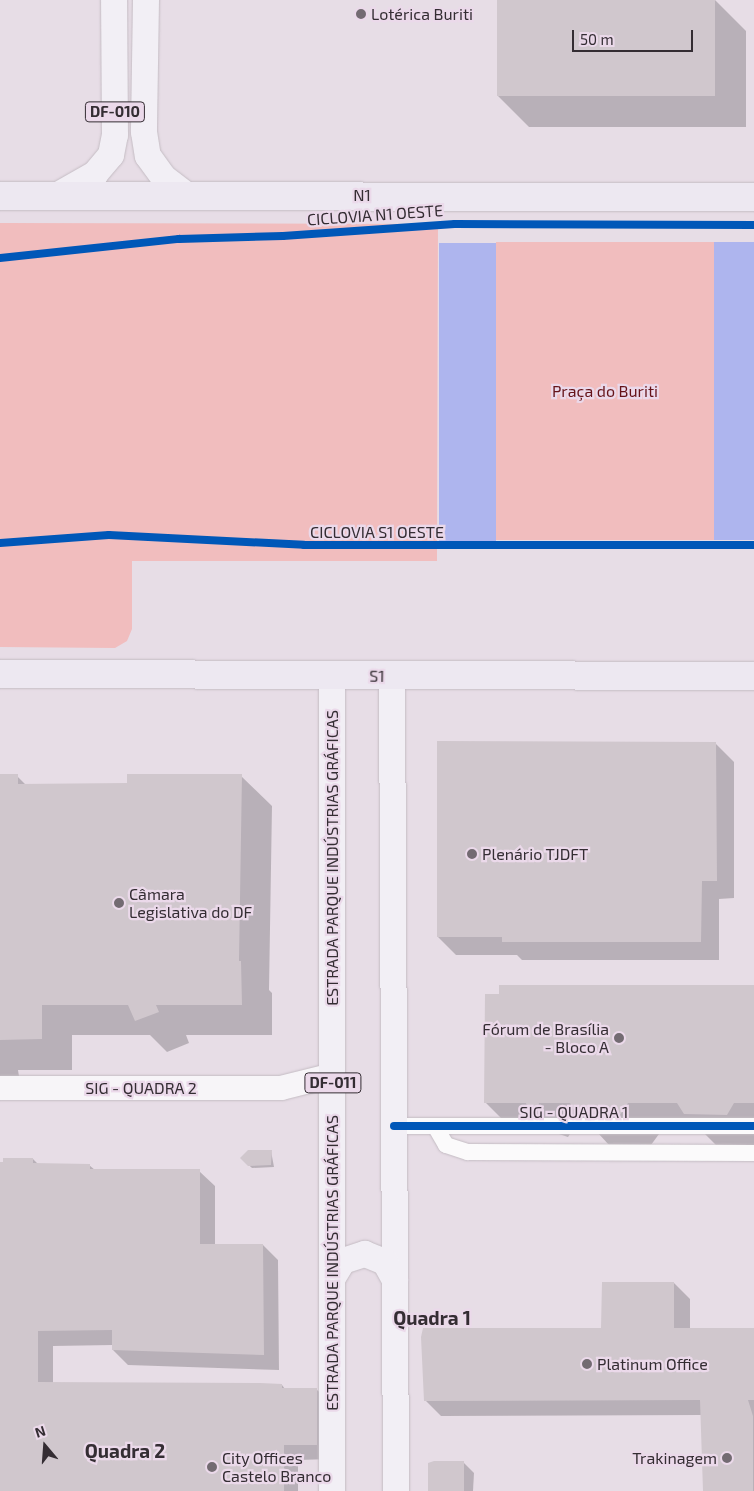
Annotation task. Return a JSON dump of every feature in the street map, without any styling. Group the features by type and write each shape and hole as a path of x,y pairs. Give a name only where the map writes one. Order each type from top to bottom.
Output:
{"highway":[{"name":"N1","path":"0,196 754,197"},
{"name":"S1","path":"0,674 754,676"}],"main road":[{"name":"DF-010","path":"58,195 95,174 112,155 115,135 114,0"},
{"name":"DF-010","path":"146,0 144,132 148,156 164,178 188,196"},
{"name":"ESTRADA PARQUE INDÚSTRIAS GRÁFICAS","path":"332,675 332,1491"},
{"path":"392,676 396,1491"},
{"path":"332,1279 343,1261 365,1254 385,1262 395,1280"}],"street":[{"name":"SIG - QUADRA 2","path":"0,1088 281,1088 333,1075"},
{"name":"SIG - QUADRA 2","path":"281,1088 333,1104"},
{"name":"SIG - QUADRA 1","path":"394,1126 754,1126"},
{"path":"435,1126 446,1145 468,1152 754,1154"}],"green space":[{"path":"0,223 438,224 437,561 132,561 132,629 127,641 115,648 0,647"},
{"name":"Praça do Buriti","path":"496,242 714,242 714,540 496,540"}],"water":[{"path":"714,242 754,242 754,540 714,540"},
{"path":"439,243 496,243 496,541 439,541"}],"building":[{"path":"497,0 715,0 715,96 497,96"},
{"path":"437,741 716,742 717,881 702,881 701,942 502,942 502,937 437,937"},
{"name":"Câmara Legislativa do DF","path":"0,774 18,774 18,784 127,783 127,774 242,774 239,961 241,961 242,1005 156,1005 159,1012 135,1021 128,1005 42,1005 42,1039 0,1040"},
{"name":"Fórum de Brasília - Bloco A","path":"499,985 754,985 754,1103 734,1103 727,1115 684,1114 677,1103 628,1103 620,1115 577,1115 570,1103 539,1103 538,1107 527,1107 526,1103 484,1103 485,994 499,994"},
{"path":"248,1150 272,1150 271,1165 248,1166 240,1158"},
{"path":"3,1158 33,1158 33,1163 90,1164 90,1169 200,1169 200,1244 263,1244 264,1355 112,1350 112,1330 38,1331 38,1382 260,1383 282,1384 282,1388 317,1388 317,1445 284,1445 284,1491 0,1491 0,1162 3,1162"},
{"name":"Platinum Office","path":"602,1282 674,1282 674,1328 754,1328 754,1400 748,1400 753,1416 753,1491 703,1491 700,1400 424,1401 421,1337 423,1328 601,1328"},
{"path":"434,1461 464,1461 464,1491 428,1491 428,1463"}],"cycle path":[{"name":"CICLOVIA N1 OESTE","path":"0,258 179,239 283,236 455,224 754,225"},
{"name":"CICLOVIA S1 OESTE","path":"0,543 109,535 304,545 754,545"},
{"path":"394,1126 754,1126"}],"place":[{"name":"Lotérica Buriti","path":"361,14"},
{"name":"Plenário TJDFT","path":"472,854"},
{"name":"Câmara Legislativa do DF","path":"119,903"},
{"name":"Fórum de Brasília - Bloco A","path":"619,1038"},
{"name":"Platinum Office","path":"587,1364"},
{"name":"Trakinagem","path":"727,1458"},
{"name":"City Offices Castelo Branco","path":"212,1467"}],"district":[{"name":"Quadra 1","path":"432,1318"},
{"name":"Quadra 2","path":"125,1451"}]}
